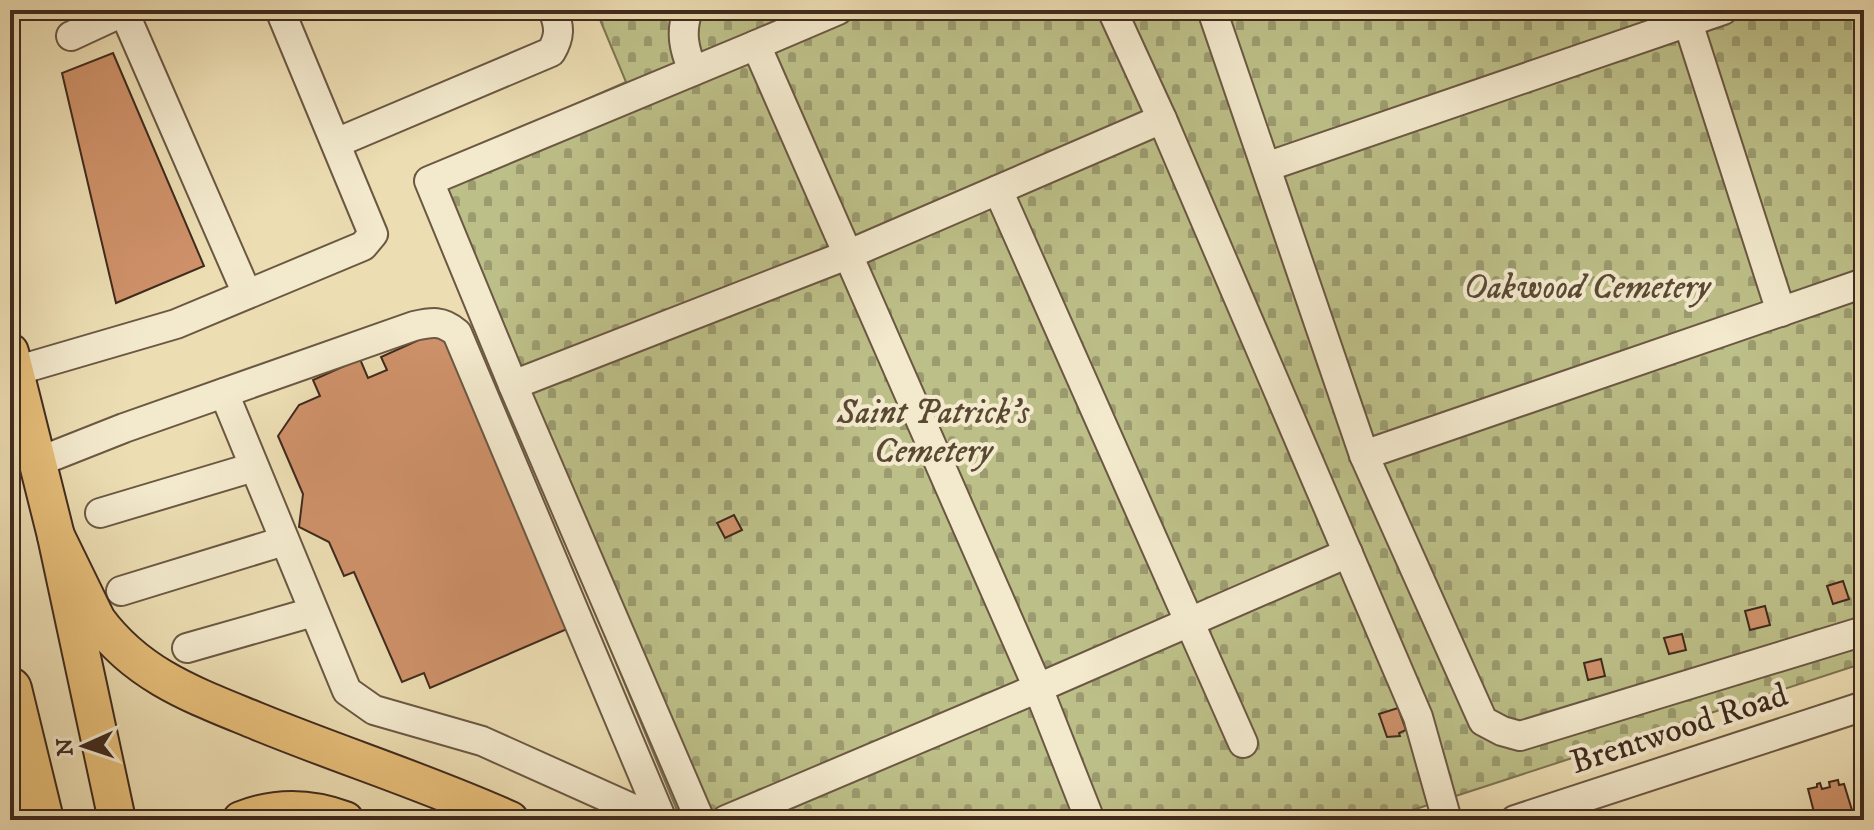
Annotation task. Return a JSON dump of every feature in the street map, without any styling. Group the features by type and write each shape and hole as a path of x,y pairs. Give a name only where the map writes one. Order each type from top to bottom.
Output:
{"highway":[{"path":"10,689 42,820"}],"main road":[{"path":"12,362 56,536 117,820"},
{"path":"56,536 97,620 132,659 164,681 335,753 510,820"},
{"path":"241,820 271,810 288,809 322,813 345,820"}],"street":[{"path":"12,362 176,324 363,246 373,234 280,10"},
{"path":"336,143 551,52 559,39 558,21 553,10"},
{"path":"688,10 683,23 683,46 693,71"},
{"path":"1112,10 1162,119 1418,717 1447,820"},
{"path":"1212,10 1364,455 1483,721 1520,736 1864,631"},
{"path":"1266,167 1686,16 1723,10"},
{"path":"71,36 126,11 247,294"},
{"path":"700,820 429,181 756,45 820,13"},
{"path":"1686,16 1781,312"},
{"path":"756,45 1038,688 1090,820"},
{"path":"513,385 847,255 1162,119"},
{"path":"998,190 1243,743"},
{"path":"1364,455 1864,285"},
{"path":"38,462 414,326 433,321 446,324 457,333 660,820"},
{"path":"224,393 347,691 374,710 482,741 660,820"},
{"path":"100,513 254,467"},
{"path":"121,591 284,541"},
{"path":"726,820 1348,553"},
{"path":"187,648 313,612"},
{"name":"Brentwood Road","path":"1515,820 1864,706"}],"green space":[{"name":"Saint Patrick's Cemetery","path":"596,10 1864,10 1864,663 1382,820 681,820 415,175 626,82"}],"building":[{"path":"113,53 204,266 116,303 62,73"},
{"path":"443,329 574,626 430,688 424,673 402,682 354,572 344,576 329,542 299,527 303,494 278,436 299,405 320,396 313,380 360,359 368,378 387,370 381,357"},
{"path":"734,515 742,530 725,538 717,523"},
{"path":"1843,581 1849,599 1833,604 1827,586"},
{"path":"1765,606 1770,625 1750,630 1745,611"},
{"path":"1682,634 1686,650 1669,654 1664,638"},
{"path":"1601,659 1605,676 1588,680 1584,663"},
{"path":"1398,708 1406,730 1399,733 1400,736 1387,737 1379,714"},
{"path":"1838,780 1839,785 1844,784 1855,820 1816,820 1808,789 1820,783 1822,789 1830,787 1829,782"}],"park label":[{"name":"Oakwood Cemetery","path":"1587,288"}]}
